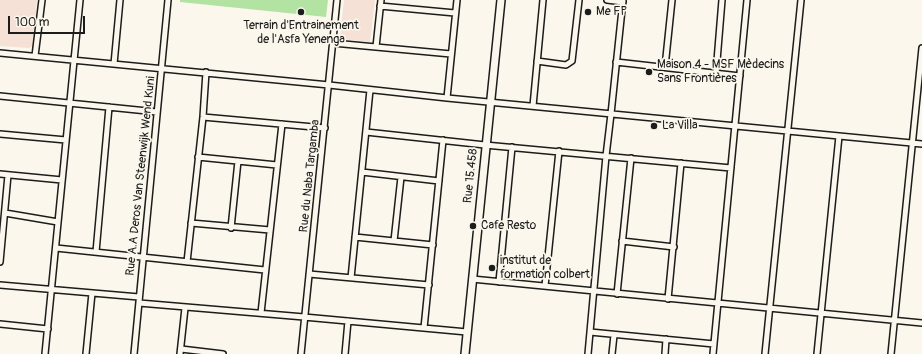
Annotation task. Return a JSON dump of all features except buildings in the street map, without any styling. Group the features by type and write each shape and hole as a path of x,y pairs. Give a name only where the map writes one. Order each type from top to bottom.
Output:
{"main road":[{"name":"Rue 15.458","path":"465,354 501,0"}],"street":[{"path":"35,56 42,0"},
{"path":"45,354 80,0"},
{"path":"114,64 120,0"},
{"name":"Rue A.A Deros Van Steenwijk Wend Kuni","path":"134,354 168,0"},
{"name":"Rue du Naba Targamba","path":"301,354 330,85 337,0"},
{"path":"447,98 457,0"},
{"path":"533,106 543,0"},
{"path":"537,61 566,65 572,61 579,0"},
{"path":"588,354 606,156 612,114 623,1 608,0"},
{"path":"665,67 672,0"},
{"path":"716,73 722,0"},
{"path":"714,354 747,0"},
{"path":"765,354 801,0"},
{"path":"376,47 380,3 455,14"},
{"path":"333,43 451,54"},
{"path":"891,354 922,48"},
{"path":"0,53 206,72 447,98 922,144"},
{"path":"616,62 740,76"},
{"path":"187,262 203,117 206,72"},
{"path":"351,278 370,90"},
{"path":"0,96 157,112"},
{"path":"96,252 108,107"},
{"path":"203,117 325,128"},
{"path":"261,313 282,124"},
{"path":"366,132 731,168"},
{"path":"0,134 66,140"},
{"path":"817,354 839,136"},
{"path":"424,328 443,140"},
{"path":"499,282 512,147"},
{"path":"545,286 559,151"},
{"path":"198,157 277,165"},
{"path":"617,294 630,158"},
{"path":"231,228 238,161"},
{"path":"668,299 681,163"},
{"path":"362,172 439,180"},
{"path":"0,174 62,180"},
{"path":"0,262 8,175"},
{"path":"394,241 401,177"},
{"path":"5,213 58,222"},
{"path":"191,223 231,228 270,230"},
{"path":"355,237 432,245"},
{"path":"622,241 674,247"},
{"path":"56,248 265,270"},
{"path":"309,274 429,285"},
{"path":"472,279 822,314 922,322"},
{"path":"0,285 139,297"},
{"path":"86,354 92,293"},
{"path":"139,303 467,332"},
{"path":"185,308 181,351 223,354"},
{"path":"345,354 348,321"},
{"path":"0,324 48,329"},
{"path":"590,332 714,344"},
{"path":"612,354 614,335"},
{"path":"664,354 666,339"}],"shaded area":[{"path":"0,0 37,0 33,46 29,48 0,46"},
{"path":"344,0 375,0 370,42 340,39"}],"green space":[{"name":"Terrain d'Entrainement de l'Asfa Yenenga","path":"180,0 328,0 326,17 180,2"}],"place":[{"name":"Terrain d'Entrainement de l'Asfa Yenenga","path":"301,12"},
{"name":"Me FP","path":"588,12"},
{"name":"Maison 4 - MSF Mèdecins Sans Frontières","path":"649,72"},
{"name":"La Villa","path":"654,126"},
{"name":"Cafe Resto","path":"473,226"},
{"name":"institut de formation colbert","path":"492,268"}]}
